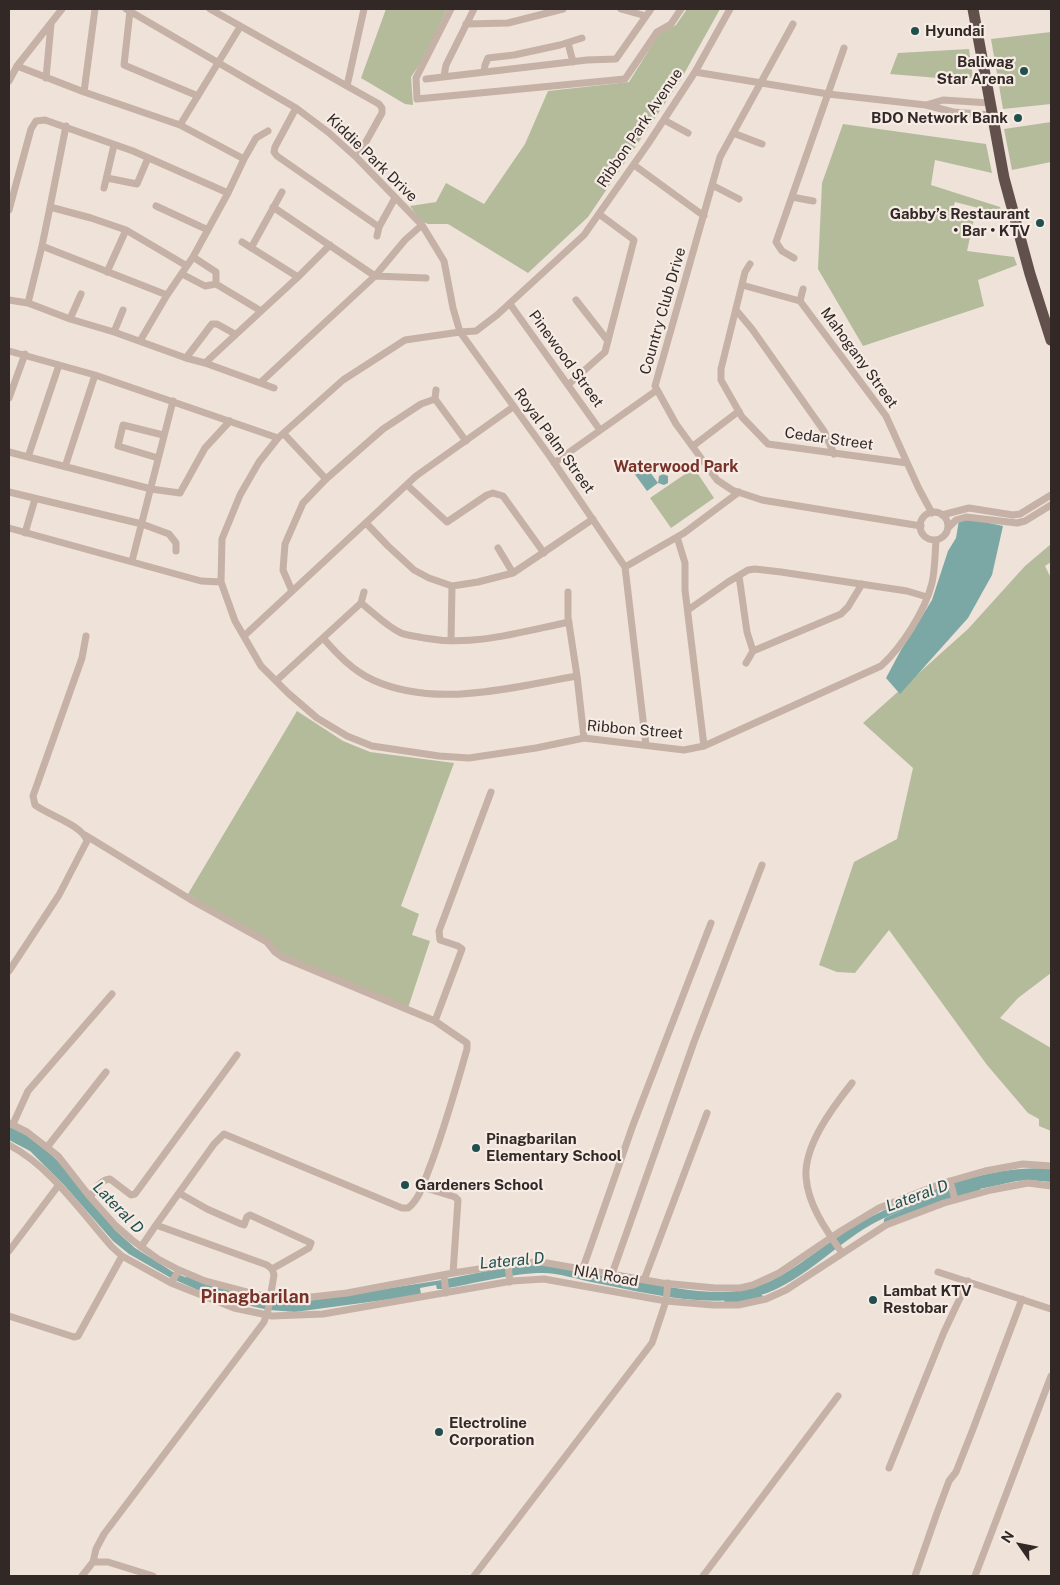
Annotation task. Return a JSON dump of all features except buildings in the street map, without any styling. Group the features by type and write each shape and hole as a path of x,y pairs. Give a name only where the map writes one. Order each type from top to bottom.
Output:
{"highway":[{"path":"973,9 1007,188 1030,274 1051,340"}],"street":[{"path":"9,81 17,66 62,9"},
{"path":"84,92 95,9"},
{"path":"210,9 379,104 382,108 382,113 357,158"},
{"path":"347,86 364,9"},
{"path":"451,9 416,78 417,99 625,79 657,32 671,24 681,9"},
{"path":"444,76 446,64 474,9"},
{"path":"466,24 508,23 563,9"},
{"path":"621,9 646,16"},
{"path":"426,79 573,62 616,59 651,9"},
{"path":"695,72 730,9"},
{"path":"128,10 124,65 129,69 198,96"},
{"name":"Kiddie Park Drive","path":"128,10 296,108 328,132 357,158 422,225 444,261 453,308 460,332"},
{"path":"46,78 51,24"},
{"name":"Country Club Drive","path":"793,24 720,157 656,386 676,424 717,480 732,490 762,500 920,526"},
{"path":"180,125 240,27"},
{"path":"484,72 488,58 514,55 582,38"},
{"path":"568,43 573,62"},
{"path":"794,258 782,251 776,242 844,48"},
{"path":"17,66 84,92 180,125 244,159"},
{"name":"Ribbon Park Avenue","path":"281,436 343,380 405,340 476,331 510,304 584,235 634,165 695,72 828,94 926,105 944,110 992,115"},
{"name":"Ribbon Park Avenue","path":"926,105 943,100 990,103"},
{"path":"296,108 274,152 277,156 379,227"},
{"path":"9,210 10,196 30,129 36,121 45,120 66,126 148,158 228,193"},
{"path":"664,120 688,134"},
{"path":"28,303 42,246 66,126"},
{"path":"140,341 167,295 193,257 256,138 268,132"},
{"path":"733,133 762,144"},
{"path":"104,188 114,145"},
{"path":"106,178 137,184 148,158"},
{"path":"634,165 704,216"},
{"path":"712,185 739,199"},
{"path":"251,248 282,192"},
{"path":"792,197 813,201"},
{"path":"377,236 379,227 395,198"},
{"path":"156,206 208,230"},
{"path":"273,207 375,276 426,278"},
{"path":"50,208 90,218 126,230 187,266"},
{"path":"568,385 605,352 634,240 599,214"},
{"path":"261,382 375,276 405,240 422,225"},
{"path":"108,272 126,230"},
{"path":"242,242 298,277"},
{"path":"205,363 330,245"},
{"path":"42,246 167,295"},
{"path":"193,257 216,272 216,284"},
{"name":"Cedar Street","path":"750,264 742,285 722,362 721,380 751,428 768,444 907,463"},
{"path":"182,274 205,286 216,284 261,311"},
{"name":"Mahogany Street","path":"742,285 800,301 886,416 932,513"},
{"path":"800,301 803,289"},
{"path":"70,319 81,294"},
{"path":"9,300 28,303 274,388"},
{"path":"576,300 608,341"},
{"name":"Pinewood Street","path":"510,304 600,430"},
{"path":"114,332 123,310"},
{"path":"736,310 752,329 824,431 834,454"},
{"path":"186,358 212,324 217,324 235,334"},
{"name":"Royal Palm Street","path":"460,332 554,463 625,567"},
{"path":"9,351 95,375 230,421 281,436 326,480"},
{"path":"9,398 25,354"},
{"path":"599,357 606,364"},
{"path":"28,457 59,365"},
{"path":"65,467 95,375"},
{"path":"436,390 435,399 466,441"},
{"path":"554,463 658,390"},
{"path":"292,591 283,570 285,544 303,503 383,429 420,404 435,399"},
{"path":"132,561 173,401"},
{"path":"244,636 416,476 513,407"},
{"path":"693,446 739,411"},
{"path":"9,452 151,488 180,493 205,448 230,421"},
{"path":"158,458 118,446 122,425 163,435"},
{"name":"Ribbon Street","path":"281,436 259,462 240,495 222,539 221,582 234,621 261,666 317,718 346,736 372,746 439,756 469,758 536,748 584,738 684,750 704,746 881,666 909,632 926,597 932,583 936,540"},
{"path":"496,493 497,484"},
{"path":"407,485 447,522"},
{"path":"9,492 142,524 170,534 176,543 176,551"},
{"path":"646,745 625,567 677,537 738,492"},
{"path":"445,530 447,522 487,495 496,493 504,496 544,553"},
{"path":"1051,495 1020,514 1012,515 969,508 942,515 932,513 925,516 920,526 924,536 936,540 945,536 948,527 956,520 966,517 1017,523 1025,521 1051,505"},
{"path":"25,533 35,499"},
{"path":"942,515 946,518 948,527"},
{"path":"366,523 414,570 429,578 452,586 478,582 513,573 593,519"},
{"path":"9,528 201,581 221,582"},
{"path":"677,537 685,563 688,610 704,746"},
{"path":"498,548 513,573"},
{"path":"688,610 748,570 755,569 907,590 926,597"},
{"path":"739,576 747,632 753,651"},
{"path":"746,663 753,651 842,614 862,584"},
{"path":"450,641 452,586"},
{"path":"276,681 361,602 364,592"},
{"path":"568,592 569,622 584,738"},
{"path":"361,602 381,620 403,634 439,641 463,641 506,636 569,622"},
{"path":"86,636 82,658 33,796 35,805 193,901 267,942 275,952 282,956 435,1021 467,1043 467,1049 446,1121 422,1187 413,1205 408,1208 402,1208 224,1134 214,1144 142,1247"},
{"path":"323,638 339,657 372,680 408,691 447,695 498,691 577,676"},
{"path":"435,1021 462,949 440,940 439,932 491,792"},
{"path":"9,971 59,895 87,841 86,835"},
{"path":"612,1274 694,1042 762,865"},
{"path":"583,1268 633,1126 711,923"},
{"path":"112,994 28,1091 11,1123 48,1146 116,1226 158,1259 175,1277 205,1281 270,1298 285,1300 312,1298 444,1278 453,1273 541,1262 583,1268 668,1285 728,1289 753,1284 779,1273 879,1208 951,1182 1002,1167 1023,1164 1051,1166"},
{"path":"90,1197 104,1180 110,1180 131,1195 135,1194 237,1055"},
{"path":"48,1146 106,1072"},
{"path":"840,1250 816,1212 808,1191 806,1176 808,1159 824,1124 852,1083"},
{"path":"644,1280 707,1113"},
{"name":"NIA Road","path":"9,1145 27,1155 122,1256 175,1277 234,1308 296,1316 324,1314 510,1280 544,1279 666,1299 713,1305 738,1305 766,1299 786,1290 840,1250 886,1225 954,1197 1017,1184 1051,1186"},
{"path":"951,1182 954,1197"},
{"path":"9,1252 58,1186"},
{"path":"422,1187 455,1197 458,1200 453,1273"},
{"path":"179,1193 207,1209 241,1224 244,1225 247,1217 250,1215 311,1243 309,1248 272,1269"},
{"path":"82,1576 93,1562 96,1549 104,1534 264,1322 268,1312 274,1275 272,1269 267,1265 156,1225"},
{"path":"9,1316 74,1337 78,1336 122,1256"},
{"path":"508,1266 510,1280"},
{"path":"938,1272 1051,1309"},
{"path":"444,1278 446,1291"},
{"path":"889,1468 944,1332 968,1281"},
{"path":"474,1576 652,1343 666,1299 668,1285"},
{"path":"915,1576 937,1512 971,1434 1022,1299"},
{"path":"975,1576 1051,1376"},
{"path":"703,1576 838,1396"},
{"path":"93,1562 108,1562 153,1576"}],"green space":[{"path":"386,9 447,9 424,58 411,77 413,105 405,104 361,78"},
{"path":"687,9 720,9 680,81 588,217 528,273 448,224 428,224 421,221 410,206 436,202 446,183 484,204 525,144 548,91 629,82 659,34 676,25"},
{"name":"Baliwag Star Arena","path":"1051,32 1051,104 1003,109 991,39"},
{"path":"969,49 973,78 950,79 890,74 898,53"},
{"path":"1051,122 1051,162 1012,170 1004,129"},
{"path":"843,124 986,144 992,173 935,160 931,185 1000,207 1002,214 955,202 952,212 974,219 967,251 1014,257 1017,265 978,280 984,306 863,346 818,269 822,183"},
{"path":"694,468 714,498 671,528 650,498"},
{"path":"1051,544 1051,562 1045,566 1051,578 1051,973 1018,998 1000,1018 1051,1048 1051,1131 1039,1126 1039,1119 1028,1113 987,1065 889,930 855,973 837,972 819,965 854,862 897,839 913,768 863,723 968,629 1025,566"},
{"path":"297,711 343,741 370,752 454,763 401,906 419,914 412,935 430,941 408,1008 276,951 188,894"}],"water":[{"path":"642,461 658,483 647,491 631,469"},
{"path":"663,474 668,476 668,483 664,485 658,483 659,476"},
{"path":"970,519 1003,526 992,575 968,618 900,694 886,678 932,600 948,551 956,538 959,520"},
{"name":"Lateral D","path":"9,1126 26,1134 61,1164 115,1230 135,1248 173,1272 208,1287 229,1294 279,1302 301,1302 442,1280 497,1269 539,1264 623,1279 623,1281 635,1283 635,1281 710,1292 739,1291 777,1278 867,1219 917,1195 945,1185 1001,1171 1027,1168 1051,1169 1051,1182 1017,1181 949,1196 898,1212 865,1228 785,1285 749,1298 710,1301 690,1300 630,1290 561,1275 531,1273 442,1289 437,1289 436,1285 420,1288 421,1295 295,1312 269,1310 232,1302 200,1291 171,1278 129,1254 113,1241 64,1185 30,1151 9,1140"}],"waterway":[{"name":"Lateral D","path":"888,1221 913,1210 976,1189"},
{"name":"Lateral D","path":"189,1280 247,1297"},
{"name":"Lateral D","path":"728,1299 759,1298"}],"place":[{"name":"Hyundai","path":"915,31"},
{"name":"Baliwag Star Arena","path":"1024,71"},
{"name":"BDO Network Bank","path":"1018,118"},
{"name":"Gabby’s Restaurant • Bar • KTV","path":"1040,223"},
{"name":"Pinagbarilan Elementary School","path":"476,1148"},
{"name":"Gardeners School","path":"405,1185"},
{"name":"Lambat KTV Restobar","path":"873,1300"},
{"name":"Electroline Corporation","path":"439,1432"}],"district":[{"name":"Waterwood Park","path":"676,467"},
{"name":"Pinagbarilan","path":"255,1297"}]}
